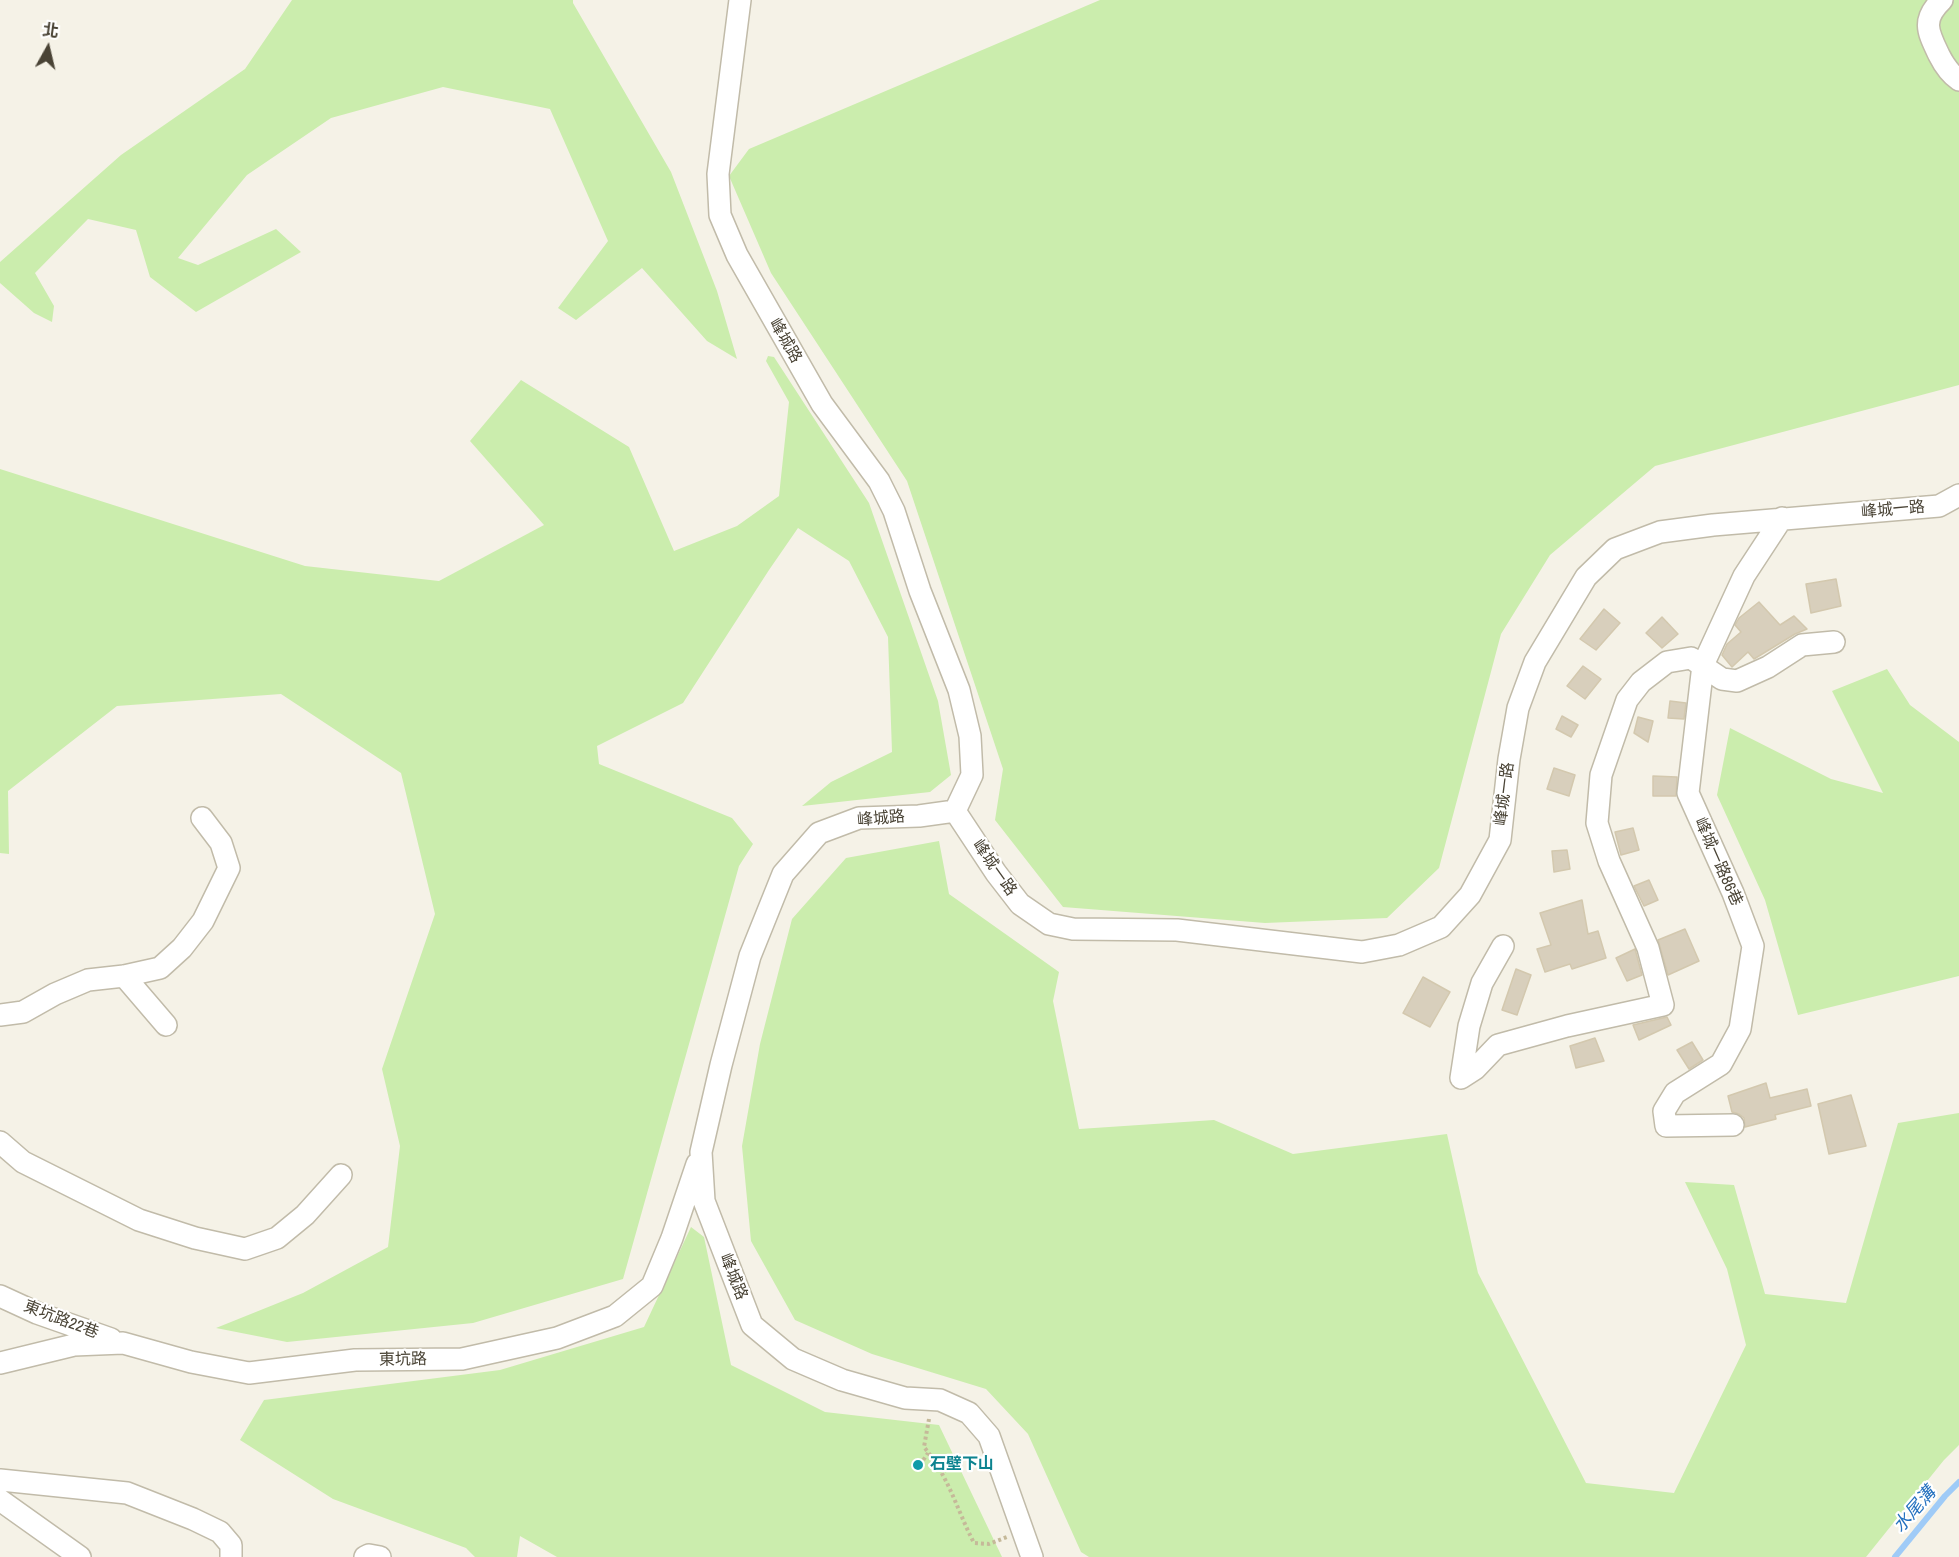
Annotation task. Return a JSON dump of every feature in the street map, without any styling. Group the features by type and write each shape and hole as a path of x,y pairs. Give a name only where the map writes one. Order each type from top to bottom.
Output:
{"street":[{"name":"峰城路","path":"740,0 718,174 720,215 742,264 822,404 879,481 894,511 920,591 959,690 970,736 972,776 955,811 918,816 859,818 819,833 783,874 750,956 721,1065 701,1152 704,1201 752,1325 793,1359 842,1380 905,1398 940,1400 969,1413 989,1436 1032,1557"},
{"path":"1942,0 1932,10 1928,22 1928,33 1946,69 1959,80"},
{"name":"峰城一路","path":"955,811 996,873 1020,904 1049,924 1073,930 1177,930 1362,952 1399,945 1441,927 1470,895 1500,840 1509,759 1518,708 1535,663 1586,577 1615,549 1660,532 1782,518 1939,506 1959,495"},
{"name":"峰城一路86巷","path":"1733,1125 1666,1126 1664,1111 1676,1093 1721,1064 1740,1029 1753,946 1733,893 1688,793 1703,665 1744,576 1782,518"},
{"path":"1503,946 1482,982 1469,1026 1461,1078 1475,1069 1498,1045 1567,1026 1663,1005 1648,948 1609,861 1597,824 1601,775 1627,700 1641,682 1667,662 1691,658 1722,679 1737,681 1768,667 1802,645 1834,642"},
{"path":"0,1015 23,1012 88,980 124,976 160,968 189,939 203,921 229,868 221,843 202,818"},
{"path":"124,976 166,1025"},
{"path":"0,1142 23,1162 139,1220 195,1238 245,1249 277,1238 305,1215 341,1175"},
{"name":"東坑路","path":"0,1363 74,1345 123,1343 191,1362 249,1373 355,1360 462,1359 557,1338 615,1316 651,1286 672,1238 701,1152"},
{"name":"東坑路22巷","path":"0,1296 37,1313 123,1343"},
{"path":"0,1480 127,1493 220,1532 231,1545 231,1557"},
{"path":"0,1500 80,1557"},
{"path":"365,1557 369,1555 380,1557"}],"path":[{"path":"940,1400 932,1410 924,1447 936,1462 952,1491 974,1543 989,1544 1010,1536 1021,1525"},
{"path":"920,1465 928,1453"}],"green space":[{"path":"292,0 573,0 671,172 717,291 737,359 707,341 642,268 576,320 558,308 608,241 550,109 443,87 331,118 247,175 178,258 198,265 276,229 301,252 196,312 150,277 136,230 88,219 35,273 54,306 52,322 34,313 0,283 0,262 121,155 245,69"},
{"path":"1100,0 1959,0 1959,385 1655,466 1550,555 1501,634 1439,868 1387,918 1265,923 1063,907 995,820 1003,769 907,481 771,273 729,176 749,149"},
{"path":"768,356 774,357 869,503 938,701 951,775 930,792 802,806 831,782 892,752 888,637 849,561 798,528 683,703 597,746 599,764 732,818 753,844 739,866 623,1279 473,1323 287,1342 216,1328 303,1293 388,1247 400,1146 382,1069 435,914 401,773 281,694 117,706 8,791 9,854 0,853 0,469 305,566 439,581 544,525 470,441 521,380 629,447 674,551 737,526 779,496 789,402 766,361"},
{"path":"1887,669 1910,705 1959,742 1959,976 1798,1015 1765,900 1717,795 1730,728 1831,779 1883,793 1832,691"},
{"path":"939,841 949,894 1059,972 1053,1001 1079,1129 1214,1120 1293,1154 1447,1134 1478,1273 1586,1483 1674,1493 1746,1345 1727,1269 1685,1182 1734,1185 1765,1294 1846,1303 1898,1123 1959,1113 1959,1445 1944,1460 1866,1557 1089,1557 1081,1552 1028,1434 986,1389 872,1354 795,1320 751,1241 742,1146 760,1044 792,919 846,858"},
{"path":"691,1227 704,1237 731,1365 825,1412 939,1425 1002,1557 557,1557 520,1536 517,1557 475,1557 466,1548 333,1499 240,1440 264,1400 500,1370 644,1327"}],"building":[{"path":"1836,579 1841,606 1811,613 1806,584"},
{"path":"1759,602 1780,625 1794,616 1807,629 1754,659 1748,652 1732,667 1722,655 1727,644 1741,632 1735,625 1739,618"},
{"path":"1604,609 1620,623 1596,650 1580,639"},
{"path":"1662,617 1678,634 1662,648 1646,633"},
{"path":"1583,666 1601,679 1585,699 1567,686"},
{"path":"1670,701 1686,703 1684,719 1668,718"},
{"path":"1562,716 1578,725 1571,737 1556,729"},
{"path":"1638,717 1653,721 1648,742 1634,733"},
{"path":"1554,768 1575,775 1569,796 1547,789"},
{"path":"1653,776 1677,777 1676,796 1653,796"},
{"path":"1633,828 1639,850 1621,855 1615,832"},
{"path":"1567,850 1570,869 1554,872 1552,851"},
{"path":"1649,880 1658,900 1644,906 1634,886"},
{"path":"1582,900 1588,934 1598,931 1606,958 1572,969 1570,964 1545,972 1537,949 1551,945 1540,913"},
{"path":"1685,929 1699,961 1668,975 1658,940"},
{"path":"1635,949 1642,975 1627,981 1616,958"},
{"path":"1516,969 1531,975 1517,1015 1502,1010"},
{"path":"1423,977 1450,992 1430,1027 1403,1013"},
{"path":"1667,1017 1671,1025 1639,1040 1633,1025"},
{"path":"1595,1038 1604,1061 1576,1068 1570,1046"},
{"path":"1692,1042 1703,1060 1689,1069 1677,1050"},
{"path":"1766,1083 1770,1098 1807,1089 1811,1106 1775,1115 1776,1119 1745,1127 1744,1118 1732,1112 1728,1096"},
{"path":"1851,1095 1866,1146 1829,1154 1818,1104"}],"waterway":[{"name":"水尾溝","path":"1895,1557 1959,1482"}],"place":[{"name":"石壁下山","path":"918,1465"}]}
